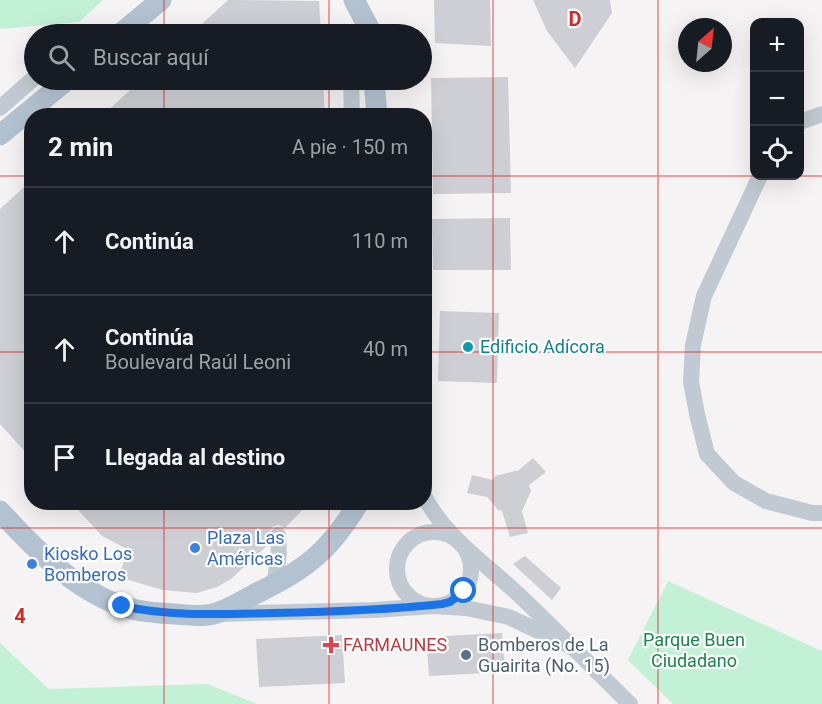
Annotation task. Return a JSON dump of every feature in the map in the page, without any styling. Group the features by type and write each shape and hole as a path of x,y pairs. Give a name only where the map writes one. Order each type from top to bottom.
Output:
{"main road":[{"path":"132,24 161,0"},
{"path":"354,0 366,24"},
{"path":"371,0 371,24"},
{"path":"33,108 55,90"},
{"path":"375,90 376,108"},
{"path":"0,135 24,115"},
{"path":"0,510 58,568 99,595 122,606 151,613 213,614 274,585 314,560 342,528 354,510"}],"street":[{"path":"0,108 24,87"},
{"path":"351,90 352,108"},
{"path":"804,121 822,114"},
{"path":"758,180 704,296 693,345 691,382 697,414 707,454 734,483 766,501 812,513 822,513"},
{"path":"432,506 461,544 470,559 470,576 468,584 458,597 450,602 434,606 410,597 400,583 397,566 402,550 414,538 430,532 447,534 461,544 518,594 630,704"},
{"path":"274,585 279,554 278,535"},
{"path":"213,614 374,610 434,606 466,608 509,617 570,646"}],"green space":[{"path":"0,0 103,0 79,22 24,24 24,27 0,29"},
{"name":"Parque Buen Ciudadano","path":"668,581 822,651 822,704 673,704 628,660"},
{"path":"0,643 49,689 207,684 257,704 0,704"}],"building":[{"path":"228,0 319,1 320,24 202,24"},
{"path":"434,0 490,0 491,46 435,43"},
{"path":"533,0 610,0 612,13 575,68 547,31"},
{"path":"508,77 511,193 433,194 432,78"},
{"path":"130,90 324,90 325,108 111,108"},
{"path":"24,187 24,450 0,424 0,209"},
{"path":"510,218 511,270 433,270 432,219"},
{"name":"Edificio Adícora","path":"440,311 499,313 497,383 438,381"},
{"path":"533,458 546,472 529,485 531,491 522,511 528,533 510,537 502,511 498,510 487,497 467,493 472,475 493,480 495,476 519,470"},
{"name":"Plaza Las Américas","path":"78,510 302,510 285,528 278,525 272,527 268,535 268,545 231,579 217,587 197,593 163,590 118,577 129,550 102,536"},
{"path":"525,556 561,588 552,600 513,564"},
{"name":"Bomberos de La Guairita (No. 15)","path":"502,633 505,672 429,676 426,637"},
{"path":"342,635 345,683 259,687 256,639"}],"place":[{"name":"Edificio Adícora","path":"468,347"},
{"name":"Plaza Las Américas","path":"195,548"},
{"name":"Kiosko Los Bomberos","path":"32,564"},
{"name":"FARMAUNES","path":"331,645"},
{"name":"Bomberos de La Guairita (No. 15)","path":"466,655"}],"route":[{"path":"122,606 151,613 188,615 374,610 434,606 450,602 464,591"}]}
